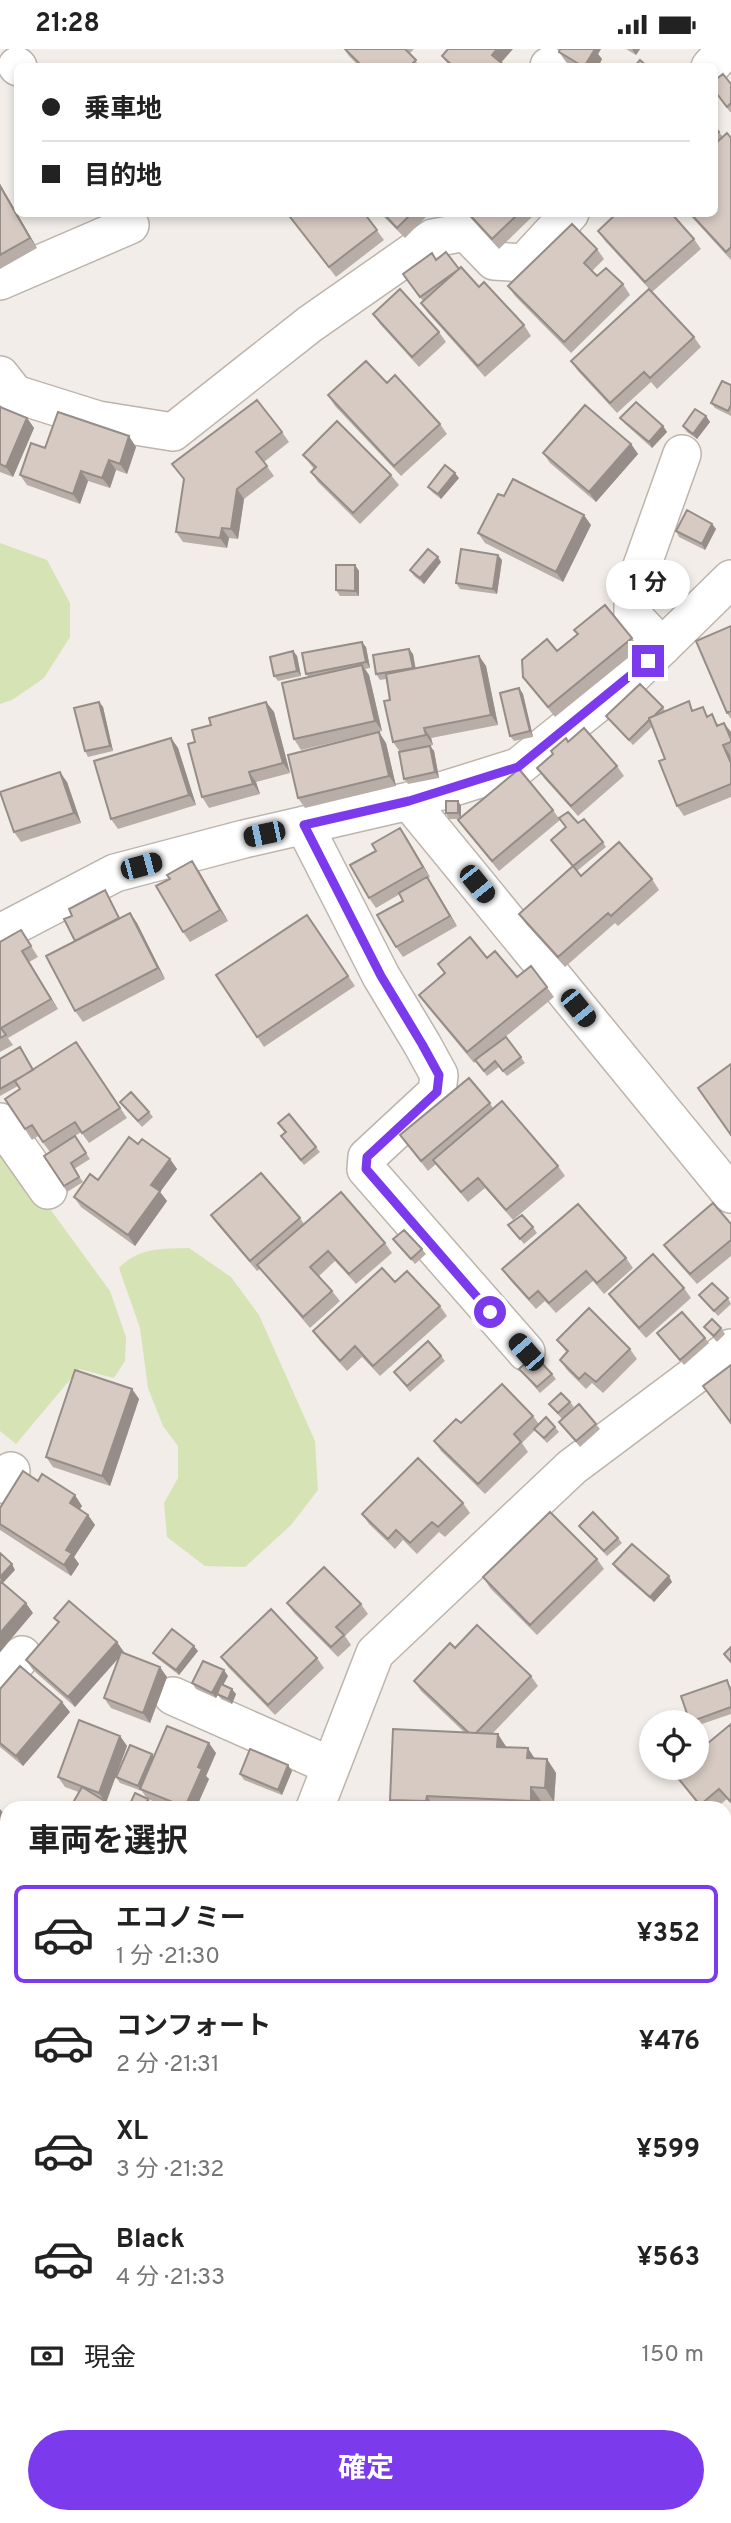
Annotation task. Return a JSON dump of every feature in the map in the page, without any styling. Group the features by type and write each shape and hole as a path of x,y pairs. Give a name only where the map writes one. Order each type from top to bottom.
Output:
{"street":[{"path":"714,63 726,49"},
{"path":"0,375 15,394 98,420 173,432 310,324 422,246 449,223 466,232 494,261 524,263 566,217"},
{"path":"0,281 88,227 130,225"},
{"path":"662,647 634,616 634,591 682,454"},
{"path":"0,933 115,873 409,801 518,767 634,674 731,579"},
{"path":"409,801 731,1194"},
{"path":"304,825 381,976 439,1075 437,1092 367,1157 366,1169 526,1352"},
{"path":"0,1122 48,1191"},
{"path":"318,1801 375,1653 572,1467 731,1348"},
{"path":"173,1696 331,1766"}],"green space":[{"path":"0,543 47,560 70,603 70,637 44,678 12,700 0,704"},
{"path":"0,1144 110,1291 126,1337 125,1361 114,1378 79,1369 16,1444 0,1431"},
{"path":"189,1248 231,1277 259,1315 315,1441 318,1490 291,1525 245,1567 205,1566 167,1537 164,1503 178,1478 178,1446 163,1426 148,1388 140,1328 119,1268 143,1253 160,1249"}],"building":[{"path":"345,49 405,49 416,60 413,63 359,63"},
{"path":"448,49 497,49 492,55 502,63 450,63 442,56"},
{"path":"560,49 595,49 586,63 577,63 559,52"},
{"path":"723,74 731,84 731,103 727,107 718,95 718,78"},
{"path":"727,133 731,138 731,247 726,252 694,217 718,217 718,141"},
{"path":"0,186 14,210 14,217 18,217 30,238 0,255"},
{"path":"290,217 367,217 377,230 329,267"},
{"path":"387,217 408,217 397,228"},
{"path":"472,217 515,217 492,239"},
{"path":"613,217 675,217 694,239 645,282 598,231"},
{"path":"572,224 597,249 584,263 597,276 606,268 623,284 564,342 508,286"},
{"path":"446,252 459,269 420,297 403,274 432,253 436,260"},
{"path":"461,267 479,287 484,282 524,325 478,366 421,303"},
{"path":"400,289 439,332 412,357 373,314"},
{"path":"649,289 694,337 650,378 644,372 610,403 571,361"},
{"path":"366,361 387,383 395,375 440,424 394,466 328,395"},
{"path":"722,381 731,385 731,405 728,411 711,403"},
{"path":"257,400 282,432 256,452 267,466 237,489 231,529 222,528 220,538 176,532 184,479 172,464"},
{"path":"636,402 663,426 649,442 620,418"},
{"path":"585,405 631,444 589,492 543,453"},
{"path":"0,407 27,418 6,467 0,464"},
{"path":"695,409 706,416 693,434 683,426"},
{"path":"58,412 129,436 120,464 109,460 102,478 81,471 73,494 20,475 31,443 45,448"},
{"path":"337,421 391,475 353,513 311,472 316,467 303,455"},
{"path":"445,465 455,473 438,494 428,487"},
{"path":"513,479 584,515 556,572 478,533 498,494 504,496"},
{"path":"687,510 712,524 702,544 676,531"},
{"path":"428,549 438,557 420,578 410,570"},
{"path":"461,549 498,555 493,589 456,583"},
{"path":"336,565 355,565 355,591 336,590"},
{"path":"605,605 632,638 548,707 523,677 522,660 547,639 557,651 578,634 574,630"},
{"path":"731,626 731,711 727,713 696,641"},
{"path":"362,642 366,662 306,674 302,653"},
{"path":"409,649 413,668 376,674 373,655"},
{"path":"293,651 297,671 274,676 270,657"},
{"path":"479,656 491,715 424,728 426,735 393,742 384,701 390,700 386,674"},
{"path":"362,665 375,721 294,739 282,683"},
{"path":"640,684 663,707 629,740 606,716"},
{"path":"519,688 530,731 510,736 500,693"},
{"path":"689,701 692,711 703,707 707,717 712,714 717,726 724,723 731,739 731,742 723,745 731,763 731,784 677,806 659,761 665,759 649,718"},
{"path":"99,702 110,746 85,751 74,708"},
{"path":"266,702 283,763 249,772 253,784 202,797 188,744 195,742 192,730 211,725 209,718"},
{"path":"584,728 617,766 571,806 537,768 566,738 568,742"},
{"path":"379,732 389,776 298,798 288,755"},
{"path":"171,738 189,795 111,819 94,761"},
{"path":"430,746 435,772 404,779 399,752"},
{"path":"519,769 553,810 492,861 458,820"},
{"path":"60,772 74,813 14,832 0,792"},
{"path":"446,801 458,801 458,813 446,813"},
{"path":"568,812 578,823 584,819 603,842 573,866 551,840 566,827 559,818"},
{"path":"400,828 423,867 369,898 350,865 376,851 372,844"},
{"path":"619,842 652,879 611,916 608,913 558,957 519,914 573,866 581,876"},
{"path":"192,861 220,910 183,932 156,886 170,879 167,875"},
{"path":"427,877 450,916 396,947 377,915 403,901 399,893"},
{"path":"105,890 119,918 75,941 64,919 72,916 69,909"},
{"path":"130,913 158,968 75,1011 46,956"},
{"path":"307,915 348,976 257,1037 216,975"},
{"path":"21,930 31,946 22,951 51,999 1,1028 6,1035 0,1038 0,942"},
{"path":"470,937 487,958 495,951 517,977 531,966 547,987 467,1052 419,995 445,973 438,964"},
{"path":"506,1037 521,1057 503,1071 495,1061 484,1071 475,1060"},
{"path":"76,1042 120,1108 82,1133 75,1122 43,1142 32,1125 25,1129 5,1099 20,1089 15,1081"},
{"path":"20,1047 33,1070 0,1089 0,1059"},
{"path":"731,1064 731,1135 698,1088"},
{"path":"469,1078 490,1103 421,1161 400,1135"},
{"path":"131,1092 149,1112 138,1121 120,1102"},
{"path":"502,1101 558,1166 506,1210 478,1178 461,1192 433,1160"},
{"path":"289,1114 316,1147 301,1160 281,1136 286,1132 278,1123"},
{"path":"75,1136 86,1153 71,1163 79,1177 64,1186 44,1156"},
{"path":"129,1137 138,1144 142,1139 170,1159 151,1185 160,1191 128,1235 74,1197 90,1174 98,1180"},
{"path":"261,1173 300,1218 250,1261 211,1215"},
{"path":"341,1192 385,1243 349,1274 328,1251 310,1267 332,1291 303,1317 257,1265"},
{"path":"713,1203 731,1224 731,1240 690,1274 664,1245"},
{"path":"578,1204 626,1258 597,1283 586,1271 549,1303 538,1291 529,1299 502,1269"},
{"path":"522,1215 533,1227 520,1239 508,1225"},
{"path":"404,1230 422,1249 411,1259 393,1239"},
{"path":"653,1254 684,1288 639,1328 609,1294"},
{"path":"382,1268 395,1282 407,1271 440,1306 373,1366 355,1346 340,1361 313,1331"},
{"path":"712,1283 728,1298 714,1311 699,1295"},
{"path":"589,1308 630,1349 596,1382 585,1373 579,1379 560,1360 568,1351 557,1340"},
{"path":"682,1312 705,1338 680,1360 657,1333"},
{"path":"712,1319 721,1328 714,1336 704,1327"},
{"path":"428,1341 441,1356 407,1386 394,1372"},
{"path":"534,1355 552,1374 537,1387 519,1369"},
{"path":"731,1365 731,1423 703,1386"},
{"path":"75,1370 132,1389 102,1476 46,1457"},
{"path":"502,1384 533,1416 514,1434 521,1442 478,1484 434,1441 456,1419 461,1423"},
{"path":"561,1393 570,1402 558,1413 549,1404"},
{"path":"579,1404 596,1424 576,1441 559,1422"},
{"path":"546,1417 555,1427 544,1438 534,1429"},
{"path":"418,1458 463,1503 438,1527 432,1522 410,1543 396,1530 388,1539 362,1514"},
{"path":"23,1471 38,1481 42,1474 75,1495 70,1503 88,1515 66,1550 72,1553 64,1565 0,1524 0,1508"},
{"path":"550,1512 597,1559 530,1625 483,1577"},
{"path":"593,1512 618,1538 604,1551 579,1526"},
{"path":"632,1544 669,1576 650,1597 613,1564"},
{"path":"0,1553 12,1564 0,1577"},
{"path":"324,1567 361,1604 336,1627 344,1635 331,1647 287,1603"},
{"path":"0,1581 26,1603 0,1633"},
{"path":"69,1601 117,1642 68,1697 26,1660 59,1622 54,1618"},
{"path":"271,1609 317,1658 268,1705 221,1657"},
{"path":"477,1625 531,1676 476,1733 469,1733 414,1681 450,1643 455,1648"},
{"path":"172,1629 194,1646 176,1670 153,1653"},
{"path":"731,1647 731,1662 724,1654"},
{"path":"121,1652 160,1667 143,1713 104,1698"},
{"path":"203,1661 224,1670 212,1693 192,1683"},
{"path":"20,1666 62,1702 16,1756 0,1743 0,1689"},
{"path":"727,1680 731,1692 731,1707 709,1715 709,1710 686,1710 681,1696"},
{"path":"221,1684 232,1689 228,1699 217,1694"},
{"path":"79,1720 120,1736 99,1793 58,1777"},
{"path":"731,1724 731,1800 719,1789 705,1801 697,1801 680,1780 709,1780 709,1742"},
{"path":"167,1726 209,1743 198,1767 202,1769 188,1801 170,1801 140,1789"},
{"path":"393,1729 498,1734 497,1747 528,1748 527,1758 547,1759 545,1788 531,1787 531,1801 427,1796 426,1801 390,1800"},
{"path":"130,1745 152,1754 138,1786 116,1777"},
{"path":"250,1749 288,1765 278,1790 240,1774"},
{"path":"82,1787 105,1801 74,1801"},
{"path":"135,1793 148,1799 147,1801 131,1801"}],"route":[{"path":"490,1312 366,1169 367,1157 437,1092 439,1075 381,976 304,825 409,801 518,767 648,661"}]}
